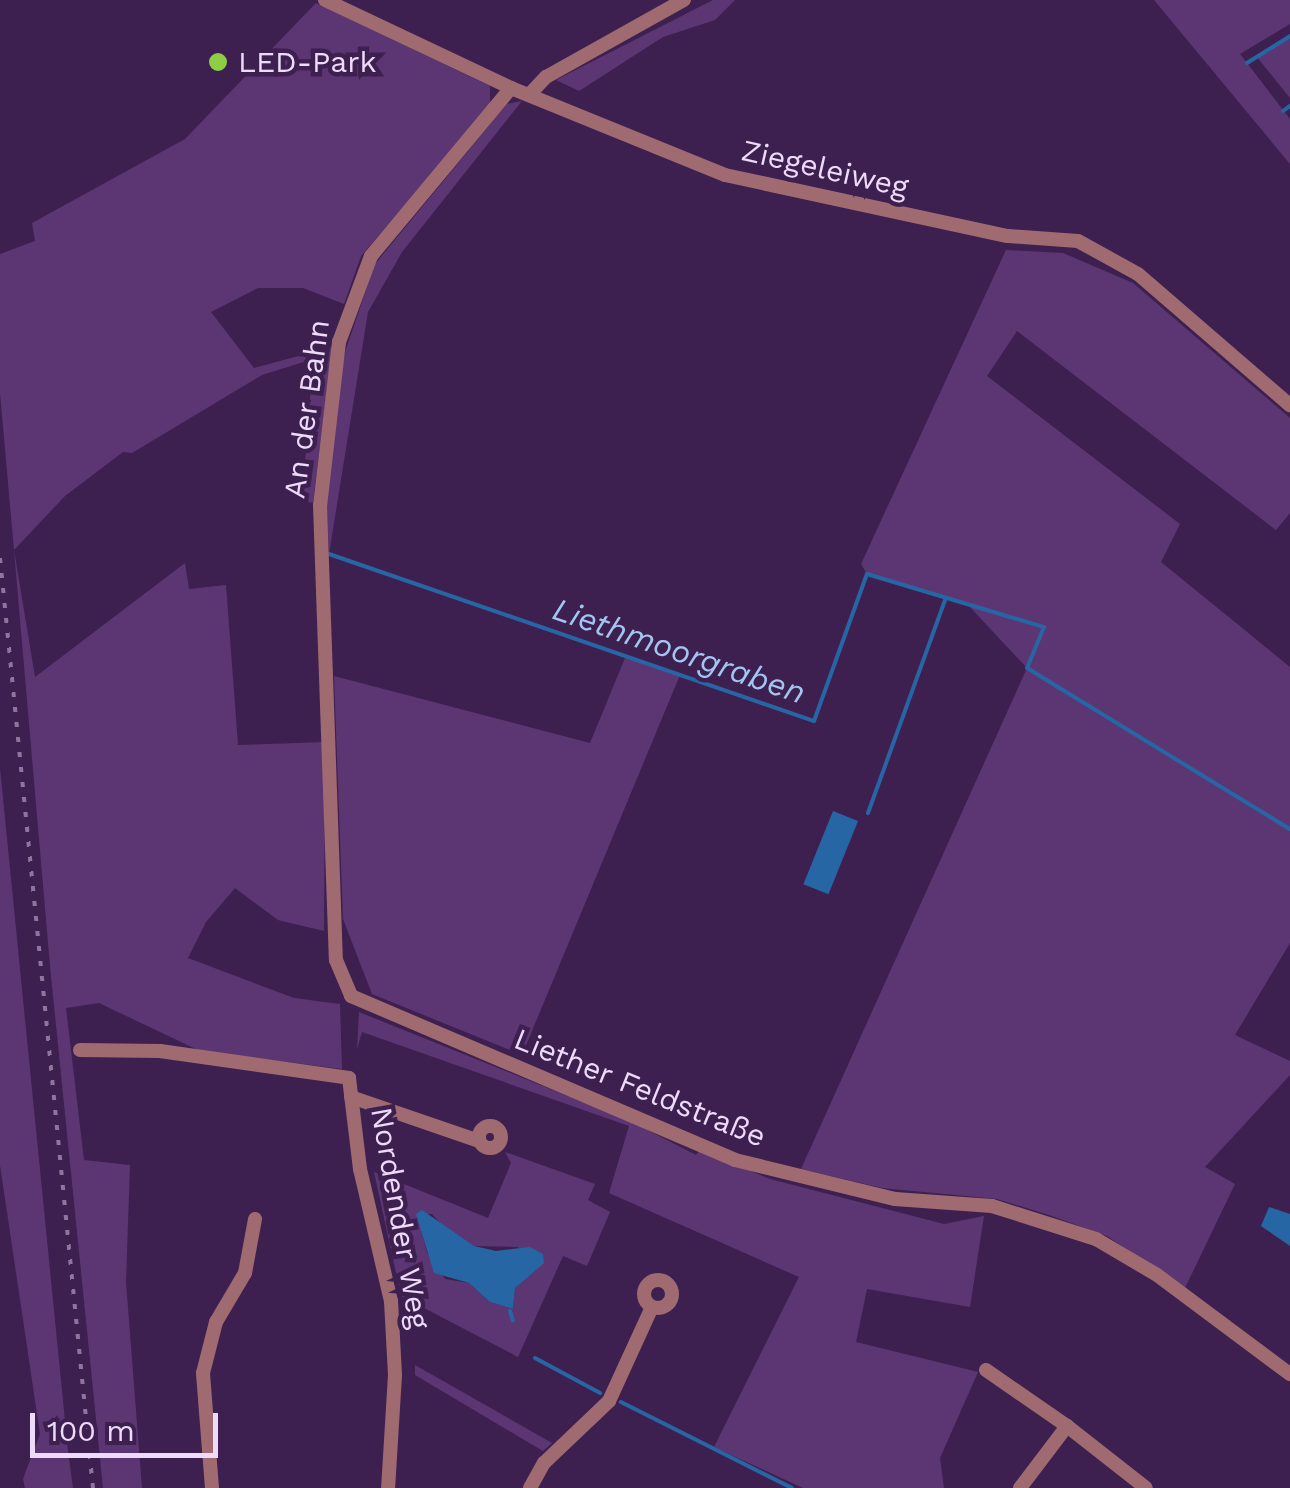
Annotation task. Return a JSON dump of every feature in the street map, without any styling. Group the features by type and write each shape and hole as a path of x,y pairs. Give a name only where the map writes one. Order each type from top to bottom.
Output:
{"street":[{"name":"Ziegeleiweg","path":"325,0 510,88 725,174 1008,236 1078,242 1138,274 1290,405"},
{"path":"529,95 546,77 684,0"},
{"name":"An der Bahn","path":"351,996 336,960 320,505 339,342 371,256 510,88"},
{"name":"Liether Feldstraße","path":"351,996 735,1160 895,1199 992,1206 1096,1239 1155,1273 1290,1374"},
{"name":"Nordender Weg","path":"80,1050 160,1051 349,1078 391,1301 396,1374 388,1488"},
{"path":"350,1097 479,1141"},
{"path":"212,1488 202,1373 216,1322 245,1273 255,1219"},
{"path":"530,1488 544,1464 609,1401 652,1307"},
{"path":"986,1370 1068,1426 1146,1488"},
{"path":"1020,1488 1068,1426"}],"shaded area":[{"path":"713,0 735,0 715,20 663,37 579,91 556,80"},
{"path":"1154,0 1290,0 1290,24 1240,54 1290,119 1290,164"},
{"path":"316,3 490,86 490,106 361,256 344,304 303,288 258,288 211,312 254,368 332,347 313,503 302,501 313,359 262,375 132,453 123,452 65,496 14,550 0,393 0,254 35,241 32,223 185,139"},
{"path":"1290,36 1290,98 1257,57"},
{"path":"522,101 402,252 368,312 329,554 324,448 346,349 375,264 507,104"},
{"path":"1006,250 1063,253 1133,283 1290,418 1290,513 1276,530 1017,331 987,376 1180,524 1161,562 1290,667 1290,943 1235,1035 1290,1061 1290,1075 1205,1167 1235,1184 1185,1288 1107,1236 1049,1215 997,1199 882,1188 801,1169 1027,668 969,606 867,574 861,564"},
{"path":"14,550 35,677 185,563 189,589 226,585 238,745 325,742 324,931 278,920 235,888 206,922 188,958 294,998 340,1004 342,1069 200,1051 99,1003 66,1008 84,1160 130,1165 126,1282 142,1488 103,1488 50,966"},
{"path":"625,658 680,675 522,1055 372,994 343,919 334,676 590,743"},
{"path":"0,768 73,1488 25,1488 23,1479 40,1434 0,1165"},
{"path":"359,1012 632,1122 696,1155 700,1150 770,1179 944,1224 984,1216 970,1307 867,1289 856,1342 978,1372 940,1458 944,1488 803,1488 714,1447 799,1277 609,1193 629,1126 362,1032 357,1049"},
{"path":"505,1152 595,1184 588,1200 610,1212 587,1266 563,1256 518,1357 401,1296 374,1172 488,1218 511,1163","holes":["417,1214 432,1214 453,1237 474,1246 518,1247 528,1274 515,1288 513,1309 490,1302 469,1283 445,1279 427,1252"]},
{"path":"415,1365 552,1443 543,1451 415,1375"}],"water":[{"path":"833,811 858,821 828,894 803,884"},
{"path":"1269,1207 1290,1214 1290,1246 1261,1226"},
{"path":"422,1210 474,1246 496,1251 530,1247 543,1254 544,1263 515,1288 513,1309 490,1302 469,1283 434,1273 416,1214"}],"waterway":[{"path":"1247,63 1290,36"},
{"path":"1283,111 1290,106"},
{"name":"Liethmoorgraben","path":"329,554 814,721 867,574 1044,627 1027,668 1290,829"},
{"path":"868,813 946,598"},
{"path":"510,1311 513,1321"},
{"path":"535,1358 600,1393"},
{"path":"621,1402 792,1488"}],"railway":[{"path":"0,558 93,1488"}],"place":[{"name":"LED-Park","path":"218,62"}]}
